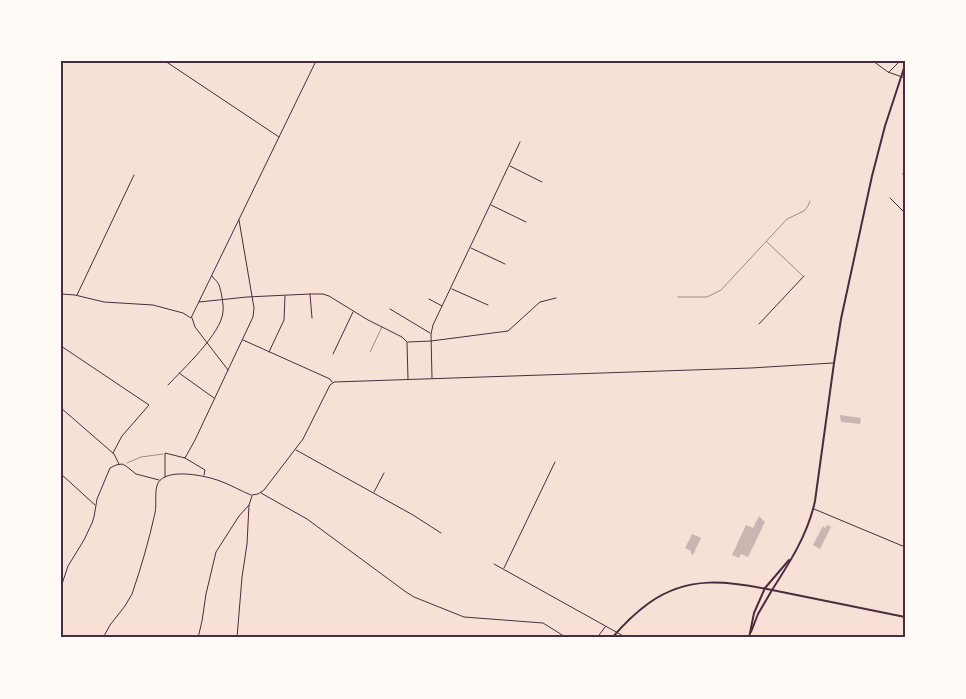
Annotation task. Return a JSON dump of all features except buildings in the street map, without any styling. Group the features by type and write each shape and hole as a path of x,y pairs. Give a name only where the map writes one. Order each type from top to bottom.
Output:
{"main road":[{"path":"749,636 758,614 806,532 814,508 841,319 868,192 885,126 905,65"},
{"path":"749,636 754,613 765,588 791,558"},
{"path":"612,638 631,618 664,594 684,586 708,582 765,588 905,617"}],"street":[{"path":"165,61 279,137"},
{"path":"191,318 316,61"},
{"path":"873,61 888,72 905,78"},
{"path":"888,72 900,61"},
{"path":"432,378 431,334 434,325 520,142"},
{"path":"509,166 542,182"},
{"path":"905,167 903,174 905,179"},
{"path":"76,295 134,175"},
{"path":"890,198 905,213"},
{"path":"490,204 526,222"},
{"path":"185,458 254,314 239,219"},
{"path":"470,247 505,264"},
{"path":"168,385 207,343 223,313 220,286 212,276"},
{"path":"759,324 804,276"},
{"path":"451,288 488,305"},
{"path":"61,294 76,295 104,302 153,305 183,313 191,318 195,327 228,370"},
{"path":"310,294 312,318"},
{"path":"199,302 285,295 326,295 353,312 402,337 407,342 408,379"},
{"path":"269,352 284,320 285,295"},
{"path":"407,342 431,341 508,331 540,302 556,298"},
{"path":"429,299 442,307"},
{"path":"390,309 431,334"},
{"path":"333,354 353,312"},
{"path":"243,340 330,380 332,383 834,363"},
{"path":"61,346 149,406 122,436 113,454"},
{"path":"179,373 215,398"},
{"path":"103,638 111,623 127,604 132,594 155,514 157,486 160,481 165,477 180,474 204,476 252,495 260,493 296,450 332,383"},
{"path":"61,408 113,454 119,464"},
{"path":"296,450 413,515 441,533"},
{"path":"165,477 165,453 185,458 205,470 204,476"},
{"path":"503,569 555,462"},
{"path":"61,587 71,561 92,523 95,505 109,470 119,464 125,465 136,474 157,478 160,481"},
{"path":"374,494 384,473"},
{"path":"61,474 95,505"},
{"path":"260,493 307,519 414,597 464,617 540,622 567,638"},
{"path":"237,638 247,544 249,505 252,495"},
{"path":"198,638 216,552 239,516 249,505"},
{"path":"814,508 905,547"},
{"path":"494,564 627,638"},
{"path":"597,638 605,626"},
{"path":"148,638 153,638"}],"lane":[{"path":"678,297 708,296 721,290 787,219 804,211 810,201"},
{"path":"766,241 804,276"},
{"path":"370,352 382,327"},
{"path":"127,463 141,457 165,453"}]}
